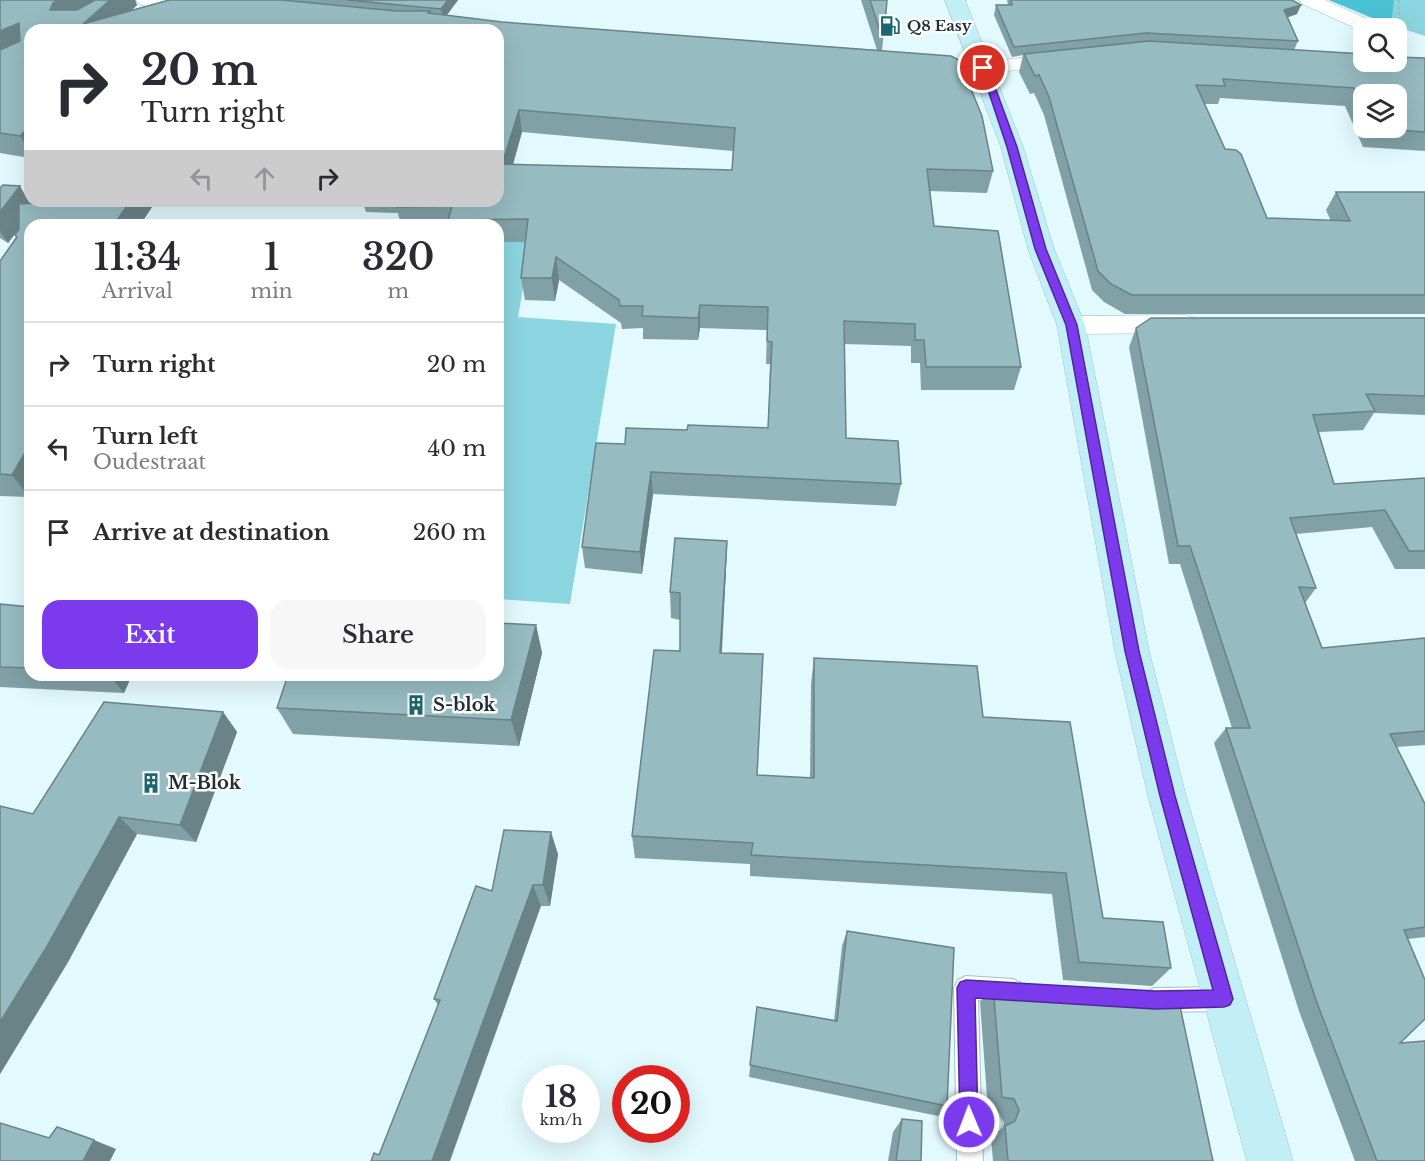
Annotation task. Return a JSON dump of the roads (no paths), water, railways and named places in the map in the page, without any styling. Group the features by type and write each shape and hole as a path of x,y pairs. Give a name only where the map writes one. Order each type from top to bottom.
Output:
{"street":[{"path":"146,0 228,8"},
{"path":"955,0 1012,147 1041,249 1071,325 1132,651 1167,796 1270,1161"},
{"path":"1309,0 1353,20"},
{"path":"180,21 193,4"},
{"path":"895,66 929,69 983,68 1088,57"},
{"path":"1071,325 1215,324"}],"lane":[{"path":"970,1161 979,1123 966,988 1037,993"},
{"path":"1131,999 1224,999"}],"place":[{"name":"Q8 Easy","path":"890,26"},
{"name":"S-blok","path":"416,705"},
{"name":"M-Blok","path":"151,783"}]}
